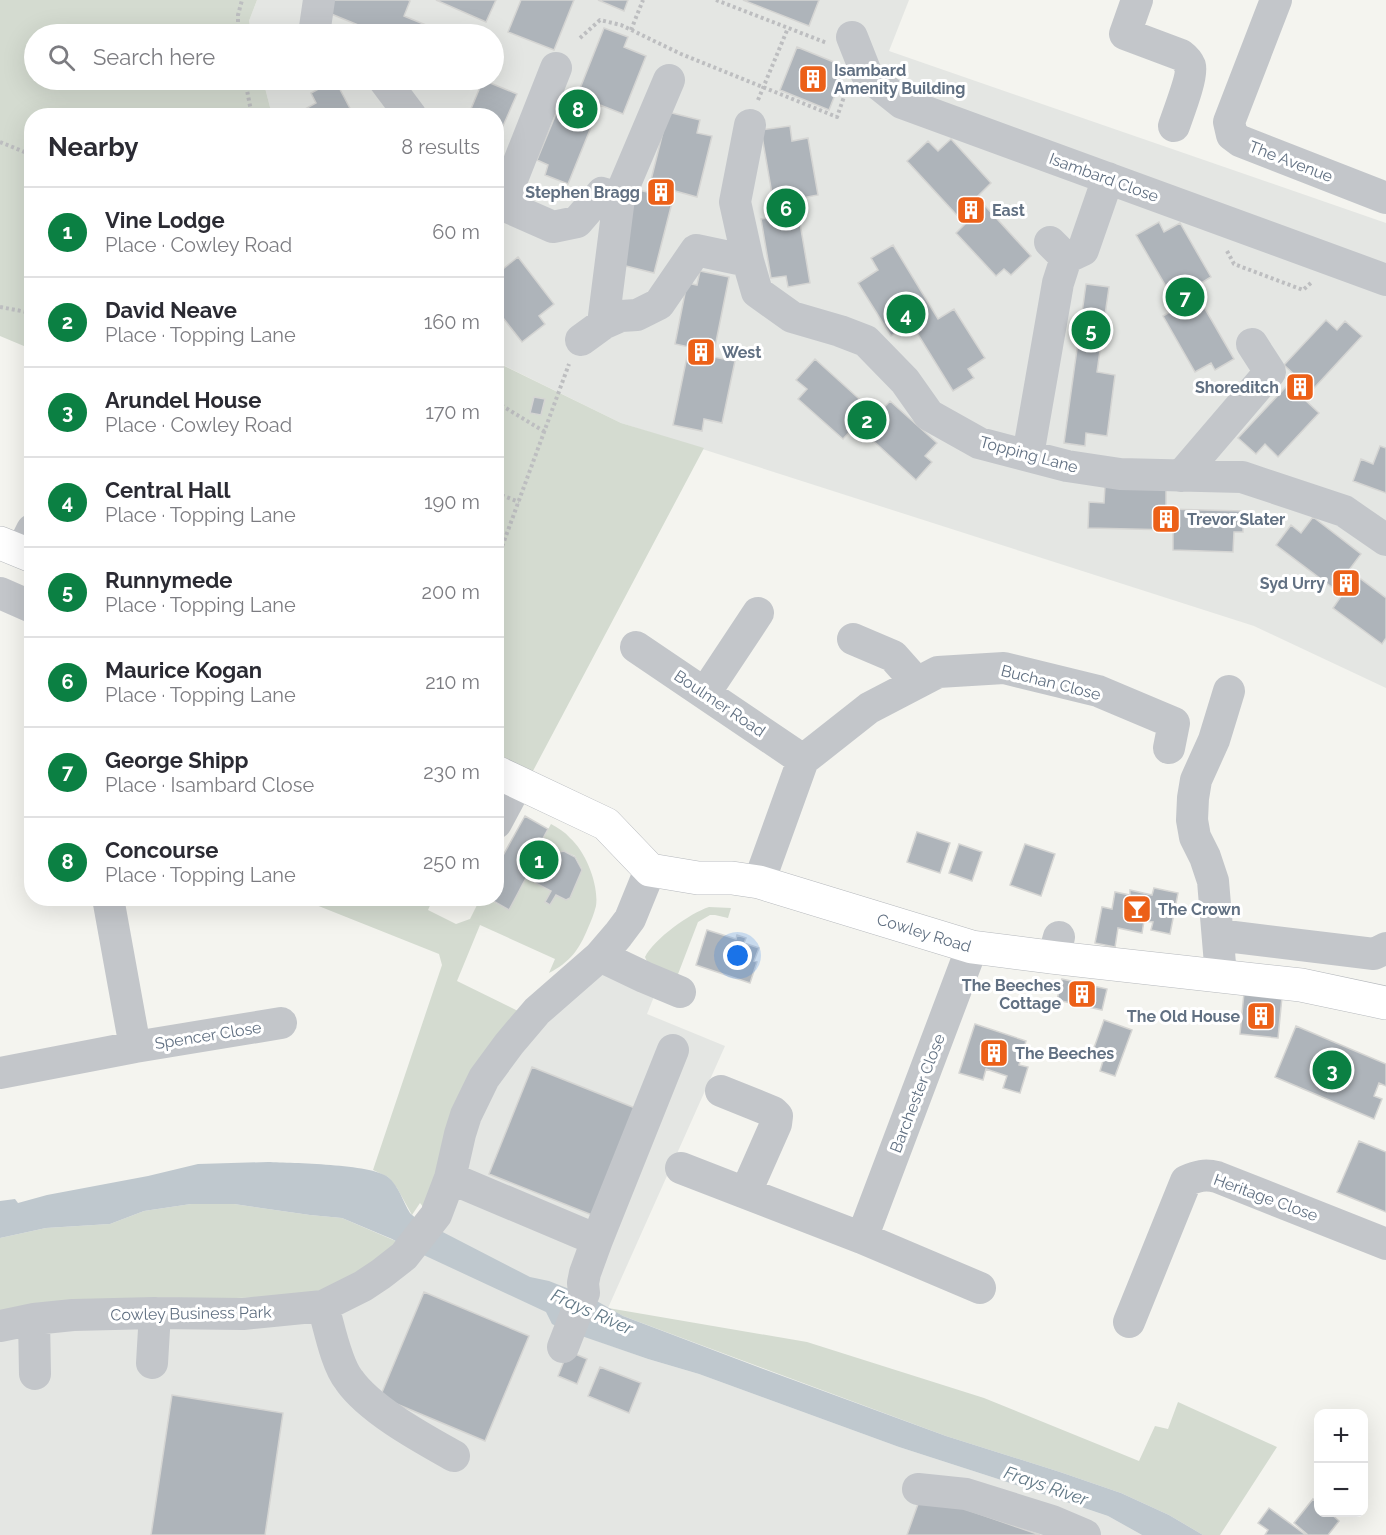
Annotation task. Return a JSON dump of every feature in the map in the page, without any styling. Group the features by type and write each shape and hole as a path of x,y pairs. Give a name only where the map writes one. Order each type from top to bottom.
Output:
{"main road":[{"path":"507,777 606,824 650,870"},
{"name":"Cowley Road","path":"650,870 698,878 732,878 759,882 972,947 1056,947 1221,976 1301,985 1386,1003"}],"street":[{"path":"315,24 319,0"},
{"name":"The Avenue","path":"1276,0 1229,122 1232,135 1240,141 1386,198"},
{"path":"1135,1 1125,34 1181,55 1191,68 1174,126"},
{"name":"Isambard Close","path":"841,40 867,75 902,103 1386,280"},
{"path":"504,191 556,68"},
{"path":"592,332 620,198 669,81"},
{"path":"392,90 405,108"},
{"name":"Topping Lane","path":"750,125 735,202 757,292 792,317 866,341 904,381 930,414 979,443 1067,466 1120,474 1242,477 1344,511 1386,540"},
{"path":"1028,455 1058,283 1058,250 1083,250 1108,178"},
{"path":"504,205 553,227 577,222 602,193 620,198"},
{"path":"592,332 621,316 637,315 659,304 696,250 748,261"},
{"path":"1181,476 1270,372 1252,344"},
{"path":"0,593 24,604"},
{"path":"705,693 758,614"},
{"path":"853,639 893,656 917,683"},
{"name":"Boulmer Road","path":"636,647 803,760"},
{"name":"Buchan Close","path":"803,760 869,708 938,672 1004,668 1098,692 1174,723 1168,748"},
{"path":"1221,976 1213,880 1196,837 1192,820 1196,780 1214,740 1229,691"},
{"path":"759,882 803,760"},
{"path":"597,1240 450,1178 466,1115 484,1078 537,1011 544,989 600,956 630,919 650,870"},
{"path":"109,906 135,1047"},
{"path":"1218,934 1374,954 1386,948"},
{"name":"Barchester Close","path":"862,1238 972,947"},
{"path":"600,956 680,992"},
{"name":"Spencer Close","path":"0,1072 287,1021"},
{"path":"563,1347 584,1293 585,1273 597,1240 673,1050"},
{"path":"721,1091 773,1112 777,1116 776,1124 747,1192"},
{"path":"681,1168 862,1238 980,1288"},
{"name":"Heritage Close","path":"1129,1322 1186,1181 1201,1175 1217,1177 1386,1244"},
{"name":"Cowley Business Park","path":"0,1326 34,1319 73,1316 155,1313 243,1314 323,1306 363,1286 404,1256 436,1215 450,1178"},
{"path":"323,1306 337,1354 348,1380 384,1413 454,1456"},
{"path":"152,1363 155,1313"},
{"path":"34,1319 35,1374"},
{"path":"918,1489 966,1494 1052,1521 1085,1535"}],"path":[{"path":"238,24 242,0"},
{"path":"631,30 643,0"},
{"path":"716,0 788,28 841,40"},
{"path":"580,38 600,20 621,25 681,54 837,117 847,90"},
{"path":"762,88 788,28"},
{"path":"247,90 250,108"},
{"path":"0,142 24,152"},
{"path":"1225,248 1234,264 1303,290 1317,278"},
{"path":"0,307 24,312"},
{"path":"504,542 573,352 592,332"},
{"path":"504,407 545,432"},
{"path":"504,496 519,502"}],"shaded area":[{"path":"0,0 257,0 250,24 24,24 24,90 266,90 270,108 24,108 24,346 0,336"},
{"path":"257,0 909,0 889,51 1386,223 1386,688 1254,626 621,423 504,365 504,108 270,108 266,90 504,90 504,24 250,24"},
{"path":"504,366 621,423 704,448 525,786 504,776"},
{"path":"551,824 576,844 586,860 593,879 596,906 593,915 573,955 549,973 555,959 480,925 457,981 518,1011 448,1136 424,1208 420,1203 412,1215 388,1177 373,1170 442,965 439,954 319,906 430,906 428,910 456,924 470,919 476,906 501,906 509,910 526,878 551,891 545,902 550,905 556,895 582,869 575,856 564,851 555,853 556,851 547,845 545,848 540,844"},
{"path":"709,907 731,908 728,918 710,915 698,922 675,982 648,964 645,957 656,942 692,915"},
{"path":"597,963 657,989 647,1014 725,1046 608,1308 597,1341 699,1374 899,1447 1108,1516 1142,1535 0,1535 0,1312 279,1297 382,1258 424,1208 448,1136"},
{"path":"191,1204 234,1204 342,1218 398,1242 382,1258 320,1292 279,1297 155,1300 0,1312 0,1238 46,1228 110,1224 144,1211"},
{"path":"608,1308 807,1342 984,1398 1139,1461 1155,1426 1168,1429 1178,1402 1277,1447 1220,1535 1203,1535 1169,1515 1121,1493 946,1436 623,1316"}],"water":[{"path":"268,1162 331,1165 379,1173 392,1181 410,1213 421,1221 403,1245 342,1218 234,1204 191,1204 144,1211 110,1224 46,1228 0,1238 0,1201 15,1199 18,1203 198,1164"},
{"path":"433,1227 530,1277 549,1281 582,1294 566,1331 552,1324 546,1312 415,1251"},
{"name":"Frays River","path":"588,1296 623,1316 758,1367 946,1436 1121,1493 1169,1515 1203,1535 1142,1535 1108,1516 899,1447 699,1374 573,1333"}],"building":[{"path":"329,0 408,0 410,1 404,16 424,24 356,24 324,11"},
{"path":"436,0 496,0 486,22"},
{"path":"521,0 574,0 554,50 508,32"},
{"path":"598,0 628,0 624,11"},
{"path":"743,0 819,0 809,26"},
{"path":"604,28 628,37 624,47 646,56 623,114 600,105 568,184 545,175 548,165 537,160 563,97 575,101"},
{"name":"Isambard Amenity Building","path":"797,47 846,67 829,110 780,90"},
{"path":"504,89 517,94 504,124 504,108 471,108 479,90"},
{"path":"317,90 340,90 350,108 307,108 316,103 311,93"},
{"name":"Stephen Bragg","path":"668,112 700,120 697,133 712,136 697,197 675,191 654,273 614,263 633,189 648,192"},
{"path":"790,126 792,141 808,138 818,195 796,199 810,283 788,287 786,276 771,278 761,219 776,217 761,130"},
{"name":"East","path":"951,139 991,183 977,197 1031,256 1011,275 1004,269 996,276 956,233 965,224 907,161 928,141 938,151"},
{"path":"1159,222 1164,232 1180,223 1211,277 1193,288 1234,359 1215,370 1211,363 1195,372 1163,316 1178,307 1136,235"},
{"path":"893,245 938,319 954,309 985,358 968,369 974,378 953,391 911,323 891,336 858,283 878,270 871,258"},
{"path":"518,257 554,304 539,316 545,324 522,342 504,319 504,268"},
{"name":"West","path":"700,271 729,277 713,357 735,361 722,423 704,419 702,431 673,425 689,347 675,344 687,283 697,285"},
{"path":"1086,284 1109,287 1097,372 1115,375 1107,436 1086,433 1085,446 1064,443"},
{"name":"Shoreditch","path":"1326,320 1337,330 1345,321 1362,336 1304,399 1319,413 1278,457 1265,444 1256,454 1238,438 1296,376 1284,365"},
{"path":"815,359 877,415 890,401 937,443 925,456 932,462 916,480 856,425 843,439 798,399 807,389 796,380"},
{"path":"534,397 545,399 541,415 530,413"},
{"path":"1380,446 1386,448 1386,493 1353,481 1361,459 1373,464"},
{"name":"Trevor Slater","path":"1105,486 1166,488 1166,509 1243,511 1243,532 1234,532 1233,552 1173,550 1173,530 1088,528 1089,502 1104,503"},
{"name":"Syd Urry","path":"1313,517 1361,554 1349,570 1386,598 1386,638 1382,644 1333,608 1342,595 1276,545 1291,525 1301,533"},
{"path":"525,816 548,829 540,844 557,851 555,853 564,851 575,857 582,870 570,898 566,900 556,895 550,905 545,902 551,891 526,878 509,910 502,906 504,906 504,854"},
{"path":"917,832 950,843 940,873 907,862"},
{"path":"959,844 982,852 972,881 949,873"},
{"path":"1025,844 1055,854 1041,896 1010,885"},
{"path":"1154,888 1178,893 1170,934 1151,930 1153,922 1144,921 1142,933 1118,928 1115,947 1095,943 1102,907 1112,909 1115,892 1130,895 1130,890 1152,895"},
{"path":"707,930 736,939 737,935 746,938 744,943 759,948 750,983 696,965"},
{"name":"The Beeches Cottage","path":"1062,979 1107,989 1102,1010 1057,1000"},
{"name":"The Old House","path":"1244,993 1282,997 1278,1038 1240,1034"},
{"path":"1104,1020 1132,1030 1115,1076 1100,1071 1103,1061 1091,1056"},
{"name":"The Beeches","path":"975,1024 1026,1041 1019,1065 1028,1067 1020,1093 1003,1088 1007,1076 986,1069 983,1080 959,1073"},
{"path":"1296,1026 1386,1064 1386,1086 1379,1083 1374,1096 1382,1099 1374,1119 1275,1077"},
{"path":"532,1067 635,1108 592,1215 489,1174"},
{"path":"1359,1141 1386,1152 1386,1212 1337,1192"},
{"path":"424,1292 529,1336 485,1441 380,1397"},
{"path":"568,1351 587,1359 577,1384 558,1376"},
{"path":"600,1367 641,1383 629,1413 588,1396"},
{"path":"172,1395 283,1413 265,1535 151,1535"},
{"path":"1313,1499 1314,1517 1335,1517 1339,1521 1328,1535 1308,1535 1294,1523"},
{"path":"942,1501 1040,1535 907,1535 918,1504"},
{"path":"1269,1508 1306,1535 1265,1535 1268,1530 1258,1523"}],"place":[{"name":"Isambard Amenity Building","path":"813,79"},
{"name":"Concourse","path":"578,109"},
{"name":"Stephen Bragg","path":"661,192"},
{"name":"Maurice Kogan","path":"786,208"},
{"name":"East","path":"971,210"},
{"name":"George Shipp","path":"1185,297"},
{"name":"Central Hall","path":"906,314"},
{"name":"Runnymede","path":"1091,330"},
{"name":"West","path":"701,352"},
{"name":"Shoreditch","path":"1300,387"},
{"name":"David Neave","path":"867,420"},
{"name":"Trevor Slater","path":"1166,519"},
{"name":"Syd Urry","path":"1346,583"},
{"name":"Vine Lodge","path":"539,860"},
{"name":"The Crown","path":"1137,909"},
{"name":"The Beeches Cottage","path":"1082,994"},
{"name":"The Old House","path":"1261,1016"},
{"name":"The Beeches","path":"994,1053"},
{"name":"Arundel House","path":"1332,1070"}]}
